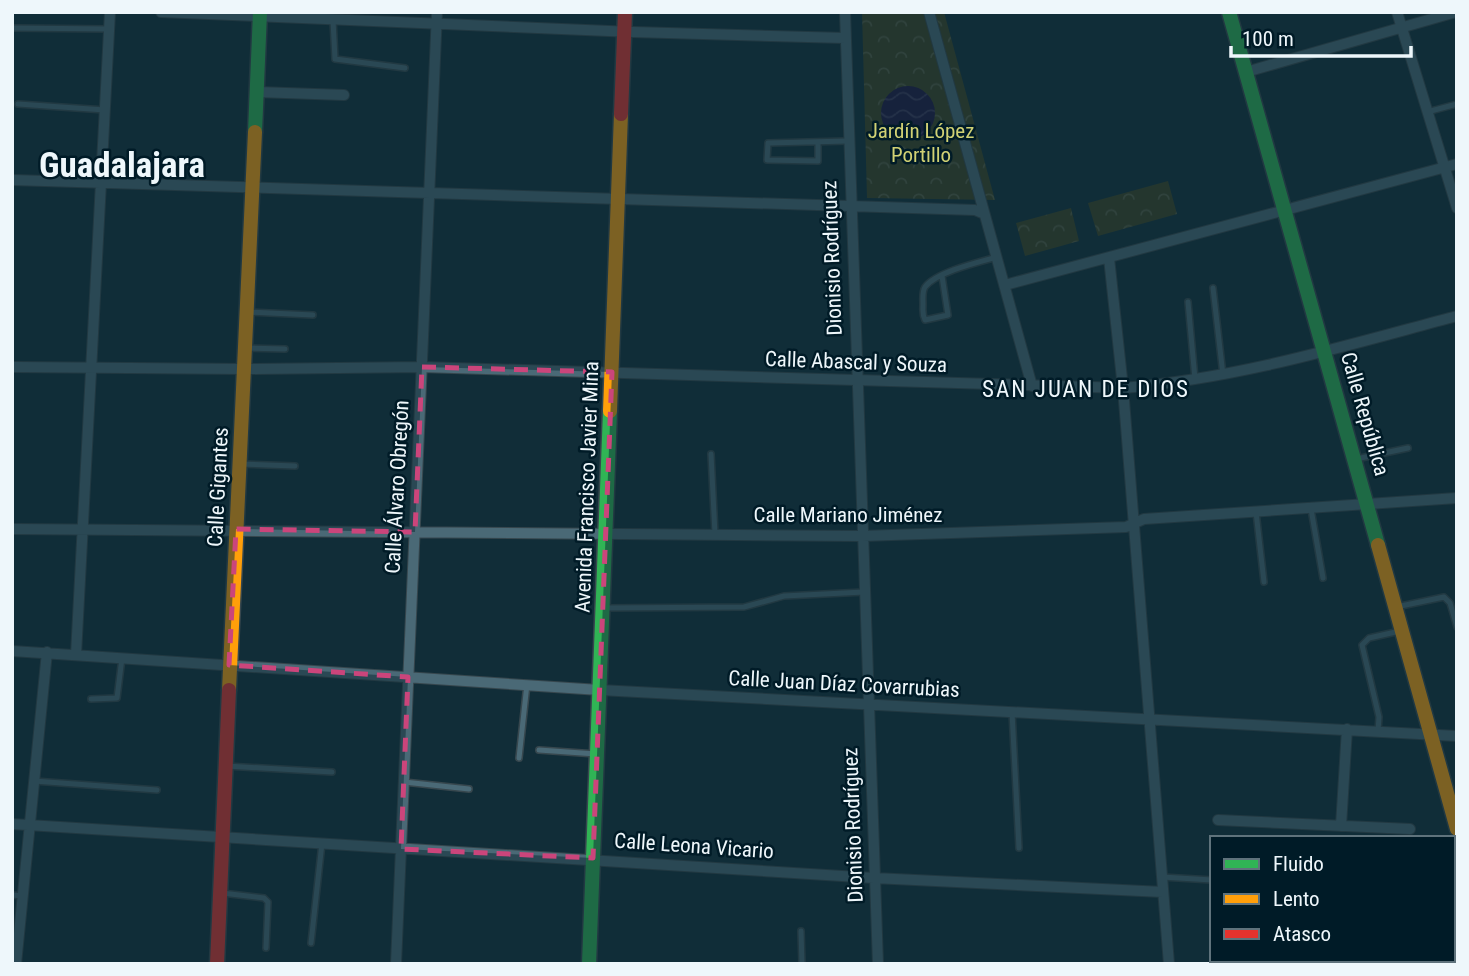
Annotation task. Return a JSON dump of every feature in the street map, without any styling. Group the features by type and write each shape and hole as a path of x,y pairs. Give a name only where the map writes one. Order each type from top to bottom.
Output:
{"main road":[{"name":"Avenida Francisco Javier Mina","path":"589,964 625,12"},
{"name":"Calle República","path":"1229,12 1369,505 1429,734 1457,829"},
{"name":"Calle Gigantes","path":"217,964 260,15"}],"street":[{"path":"76,654 110,12"},
{"path":"160,12 625,32 845,38"},
{"name":"Calle Álvaro Obregón","path":"396,964 437,12"},
{"name":"Dionisio Rodríguez","path":"845,12 849,209 878,964"},
{"path":"929,12 982,213 997,257 1032,386"},
{"path":"1397,12 1457,208"},
{"path":"1246,72 1456,12"},
{"path":"257,92 344,95"},
{"path":"1005,285 1457,164"},
{"path":"12,180 982,213"},
{"path":"1109,257 1135,523 1169,964"},
{"name":"Calle Abascal y Souza","path":"12,367 422,367 1123,388 1224,376 1457,316"},
{"name":"Calle Mariano Jiménez","path":"12,529 862,536 1126,527 1144,519 1457,498"},
{"name":"Calle Juan Díaz Covarrubias","path":"12,651 600,690 1457,736"},
{"path":"16,964 18,895 30,826 47,652"},
{"path":"1341,826 1347,729"},
{"path":"1217,820 1409,829"},
{"name":"Calle Leona Vicario","path":"12,824 401,849 593,858 874,878 1163,892"}],"lane":[{"path":"333,20 335,59 405,68"},
{"path":"12,28 109,29"},
{"path":"18,104 105,110"},
{"path":"1427,112 1457,104"},
{"path":"818,142 818,161 767,160 768,143 847,141"},
{"path":"942,276 948,315 925,320 922,314 924,289 942,276 997,257"},
{"path":"1213,288 1224,376"},
{"path":"1188,302 1195,381"},
{"path":"247,312 313,315"},
{"path":"246,348 285,349"},
{"path":"1356,459 1408,448"},
{"path":"711,454 715,534"},
{"path":"240,464 295,466"},
{"path":"1311,509 1323,578"},
{"path":"1256,512 1265,582"},
{"path":"603,608 744,607 785,596 864,593"},
{"path":"1396,607 1444,597 1450,603 1457,626"},
{"path":"1378,731 1379,717 1362,645 1368,638 1402,630"},
{"path":"91,699 117,698 122,657"},
{"path":"519,758 527,684"},
{"path":"1012,712 1019,848"},
{"path":"540,750 597,754"},
{"path":"226,766 332,772"},
{"path":"34,781 157,790"},
{"path":"404,782 469,789"},
{"path":"311,943 322,843"},
{"path":"1162,877 1210,880"},
{"path":"220,893 264,898 268,902 266,948"},
{"path":"801,931 802,964"}],"highlighted area":[{"path":"422,367 612,372 593,858 401,849 408,677 229,665 236,529 415,532"}],"green space":[{"name":"Jardín López Portillo","path":"862,12 944,12 995,200 867,198"},
{"path":"1168,181 1177,214 1098,236 1088,203"},
{"path":"1071,208 1079,241 1025,256 1016,223"}],"water":[{"path":"908,86 927,94 935,113 927,132 908,140 889,132 881,113 889,94"}],"traffic: fast":[{"path":"255,132 260,12"},
{"path":"1229,12 1378,545"},
{"path":"589,964 610,411"}],"traffic: slow":[{"path":"610,411 621,114"},
{"path":"229,690 255,132"},
{"path":"1378,545 1457,829"}],"traffic: jam":[{"path":"621,114 625,12"},
{"path":"217,964 229,690"}],"district":[{"name":"Guadalajara","path":"122,165"},
{"name":"SAN JUAN DE DIOS","path":"1086,389"}]}
